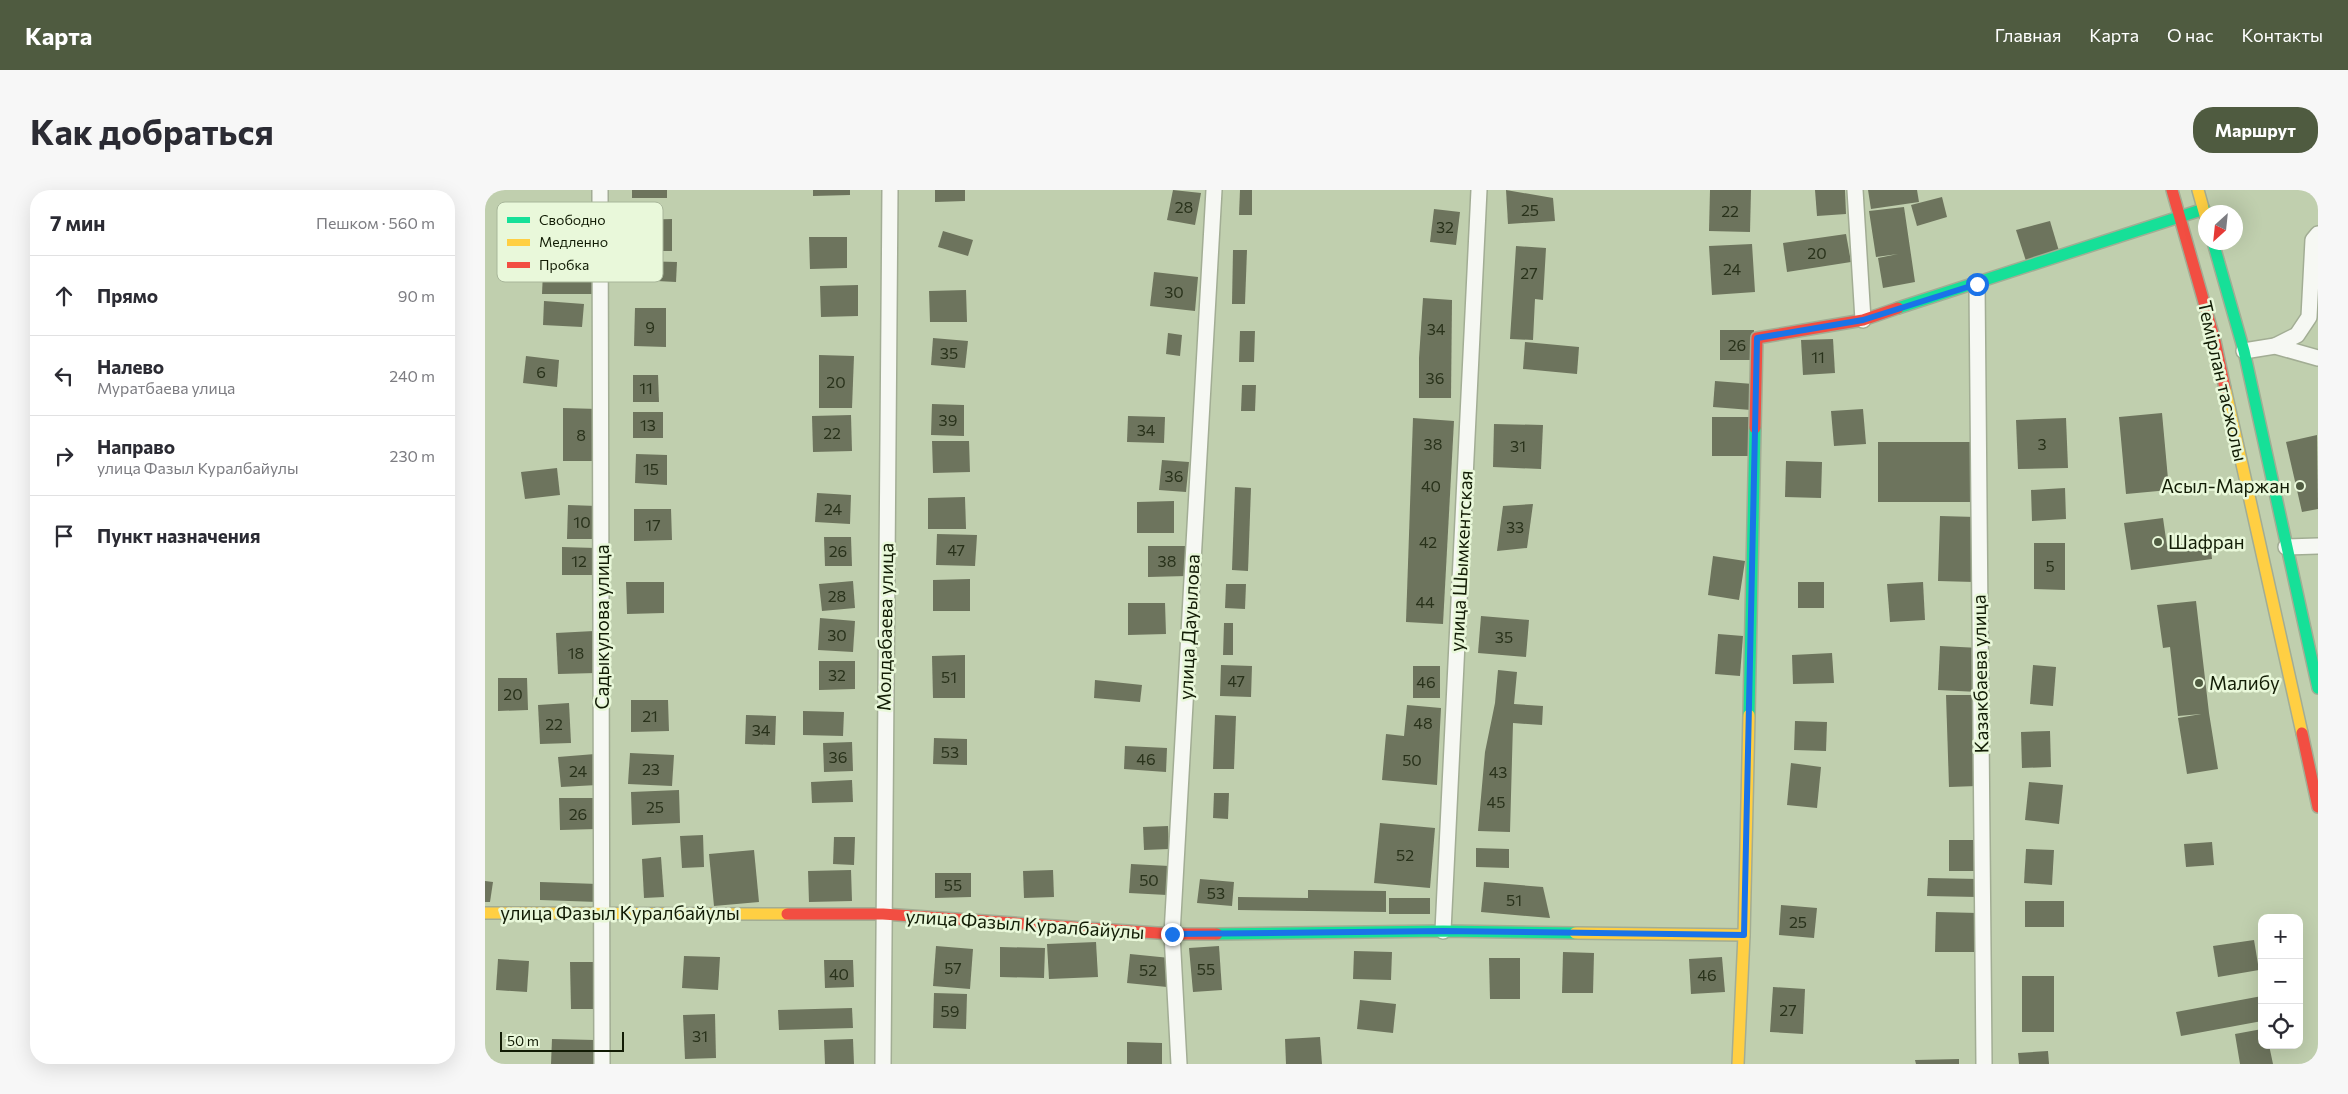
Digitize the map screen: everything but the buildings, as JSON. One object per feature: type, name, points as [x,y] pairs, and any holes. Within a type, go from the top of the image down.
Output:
[{"type":"street","name":"Молдабаева улица","points":[[883,1064],[890,190]]},
{"type":"street","name":"улица Дауылова","points":[[1179,1064],[1172,934],[1214,190]]},
{"type":"street","name":"улица Шымкентская","points":[[1443,931],[1479,190]]},
{"type":"street","points":[[1855,190],[1863,320]]},
{"type":"street","name":"Темірлан тасжолы","points":[[2172,190],[2215,341],[2318,807]]},
{"type":"street","points":[[2198,190],[2203,205]]},
{"type":"street","points":[[1738,1064],[1744,935],[1757,338],[1863,320],[2180,216],[2198,213]]},
{"type":"street","points":[[2244,351],[2275,346],[2297,335],[2309,317],[2313,240],[2318,234]]},
{"type":"street","name":"Темірлан тасжолы","points":[[2215,250],[2244,351],[2318,688]]},
{"type":"street","name":"Садыкулова улица","points":[[601,282],[602,1064]]},
{"type":"street","name":"Казакбаева улица","points":[[1977,284],[1984,1064]]},
{"type":"street","points":[[2275,346],[2318,358]]},
{"type":"street","points":[[2286,547],[2318,546]]},
{"type":"street","name":"улица Фазыл Куралбайулы","points":[[485,912],[883,914],[1172,934],[1443,931],[1744,935]]},
{"type":"traffic: fast","points":[[1898,308],[2198,211]]},
{"type":"traffic: fast","points":[[2215,250],[2244,351],[2318,688]]},
{"type":"traffic: fast","points":[[1749,715],[1755,428]]},
{"type":"traffic: fast","points":[[1217,934],[1443,931],[1575,933]]},
{"type":"traffic: slow","points":[[2198,190],[2202,205]]},
{"type":"traffic: slow","points":[[2225,388],[2302,733]]},
{"type":"traffic: slow","points":[[1738,1064],[1744,935],[1749,715]]},
{"type":"traffic: slow","points":[[485,913],[787,914]]},
{"type":"traffic: slow","points":[[1575,933],[1744,935]]},
{"type":"traffic: jam","points":[[2172,190],[2215,341],[2225,388]]},
{"type":"traffic: jam","points":[[1755,428],[1757,338],[1863,320],[1898,308]]},
{"type":"traffic: jam","points":[[2302,733],[2318,807]]},
{"type":"traffic: jam","points":[[787,914],[883,914],[1172,934],[1217,934]]},
{"type":"place","name":"Асыл-Маржан","points":[[2300,486]]},
{"type":"place","name":"Шафран","points":[[2158,542]]},
{"type":"place","name":"Малибу","points":[[2199,683]]},
{"type":"route","points":[[1172,934],[1443,931],[1744,935],[1757,338],[1863,320],[1977,284]]}]
